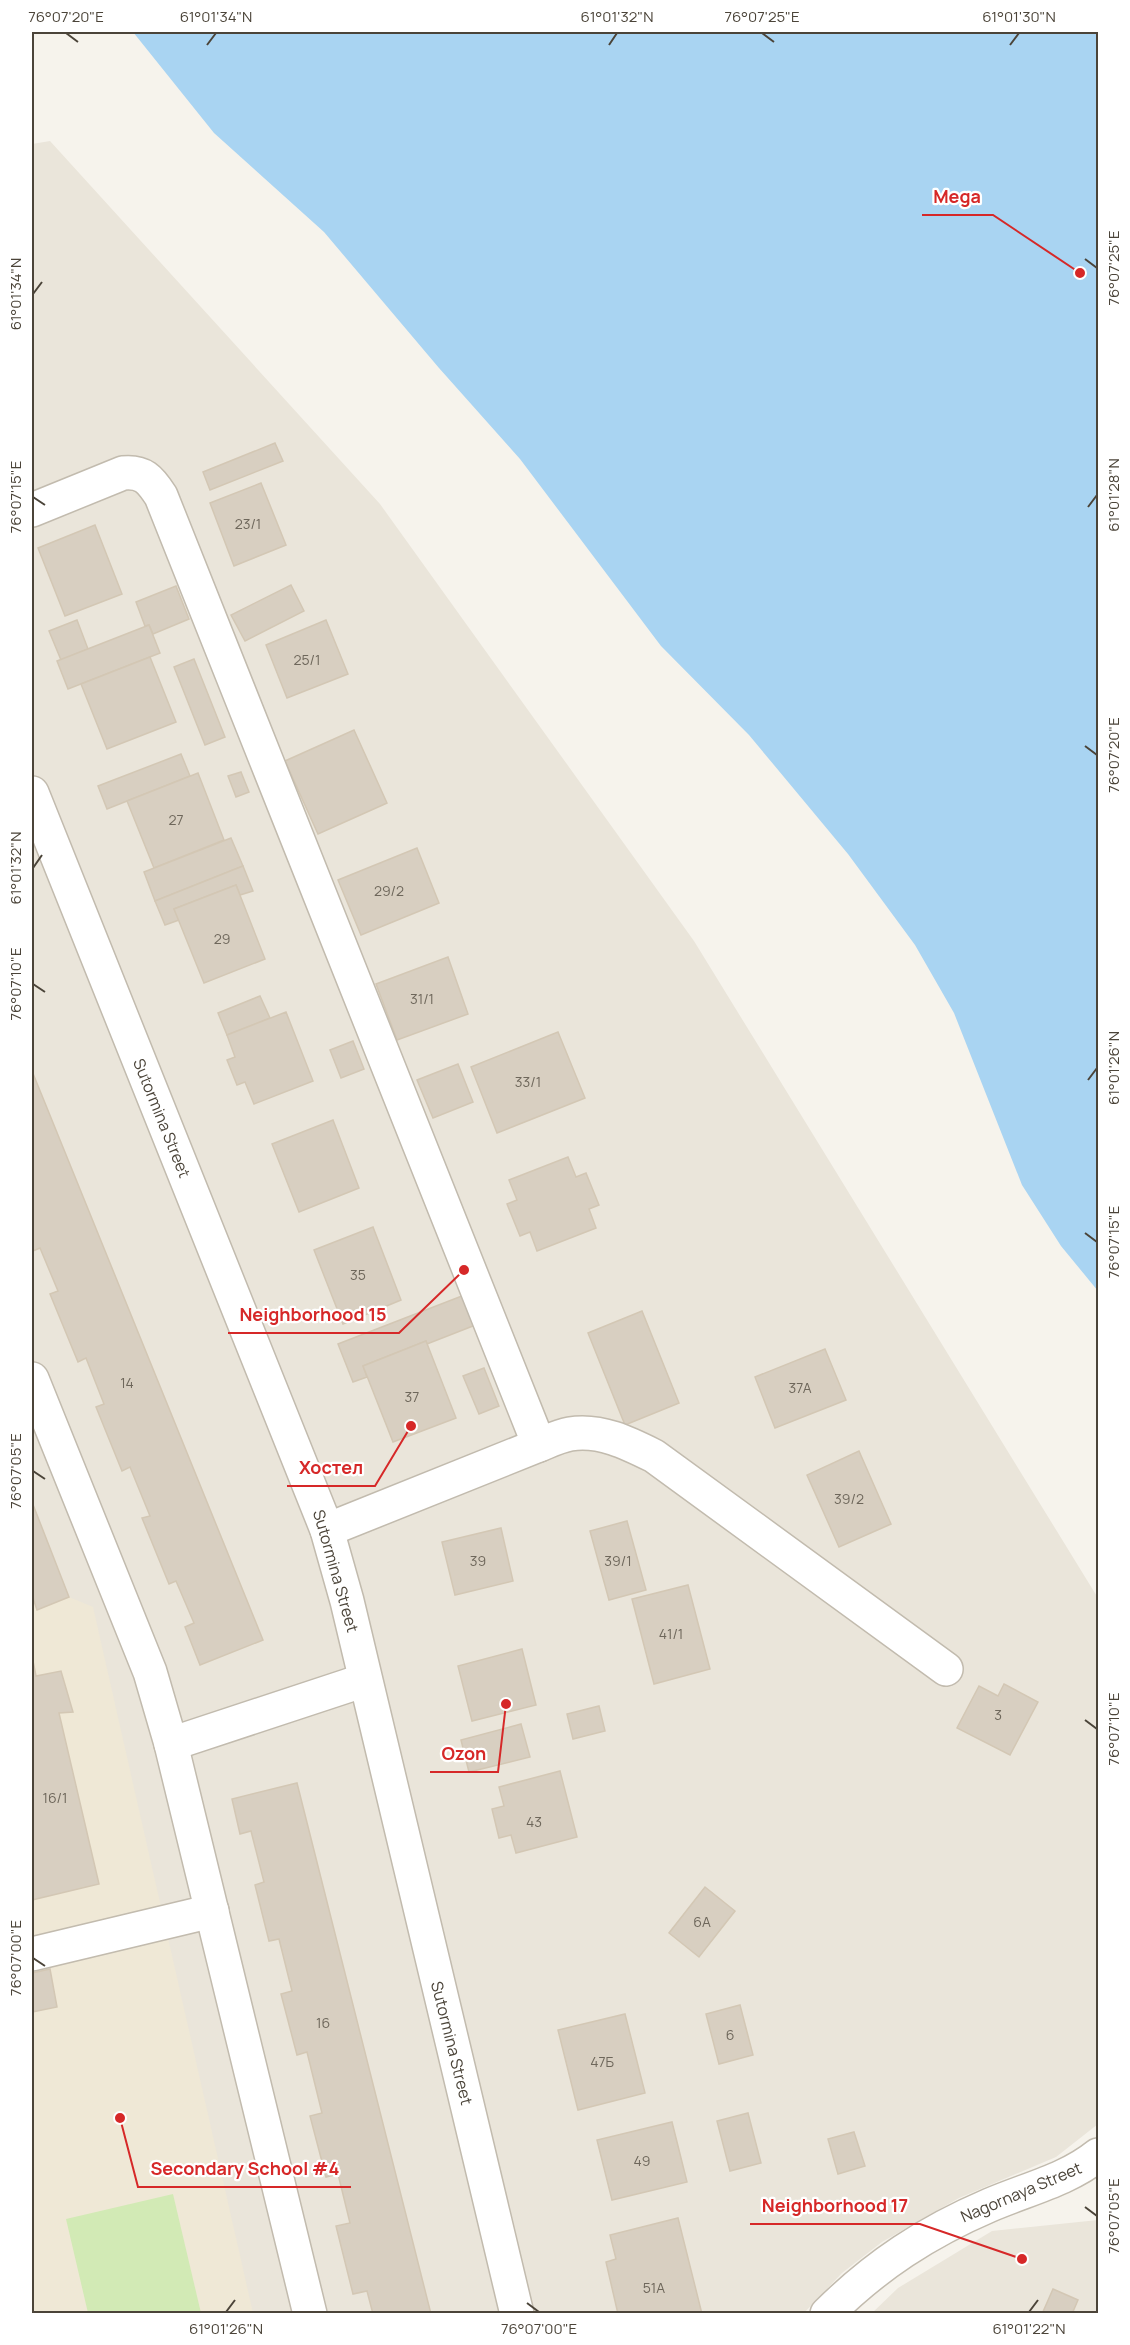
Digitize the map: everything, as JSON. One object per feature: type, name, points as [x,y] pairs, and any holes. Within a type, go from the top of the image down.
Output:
[{"type":"street","points":[[32,510],[123,473],[137,472],[152,482],[161,496],[538,1444]]},
{"type":"street","name":"Sutormina Street","points":[[32,793],[327,1530],[347,1601],[517,2313]]},
{"type":"street","points":[[32,1379],[150,1672],[171,1744],[310,2313]]},
{"type":"street","points":[[327,1530],[538,1444],[570,1434],[603,1434],[630,1443],[654,1456],[946,1668]]},
{"type":"street","points":[[171,1744],[365,1680]]},
{"type":"street","points":[[32,1954],[212,1911]]},
{"type":"street","name":"Nagornaya Street","points":[[826,2313],[879,2266],[907,2247],[961,2218],[1061,2178],[1098,2155]]},
{"type":"shaded area","points":[[50,141],[380,504],[694,941],[1098,1598],[1098,2124],[1056,2157],[959,2198],[882,2242],[842,2273],[804,2313],[32,2313],[32,144]]},
{"type":"shaded area","points":[[69,1597],[93,1607],[253,2313],[32,2314],[32,1605],[35,1604],[37,1609]]},
{"type":"shaded area","points":[[1098,2220],[1098,2313],[871,2314],[898,2288],[992,2231]]},
{"type":"green space","points":[[173,2194],[201,2313],[88,2313],[66,2219]]},
{"type":"water","points":[[133,32],[1098,32],[1098,1291],[1061,1246],[1022,1185],[954,1013],[915,945],[848,854],[749,735],[661,646],[520,459],[439,368],[324,232],[214,133]]},
{"type":"building","points":[[275,443],[283,461],[210,490],[203,472]]},
{"type":"building","points":[[261,483],[286,545],[234,566],[210,503]]},
{"type":"building","points":[[95,525],[122,594],[65,616],[38,548]]},
{"type":"building","points":[[291,585],[304,611],[245,641],[231,615]]},
{"type":"building","points":[[176,586],[189,619],[153,634],[149,625],[145,626],[136,602]]},
{"type":"building","points":[[77,620],[88,649],[61,660],[49,631]]},
{"type":"building","points":[[326,620],[348,674],[287,698],[266,645]]},
{"type":"building","points":[[149,625],[160,653],[68,689],[57,661]]},
{"type":"building","points":[[150,657],[176,722],[107,749],[81,684]]},
{"type":"building","points":[[194,659],[225,737],[205,745],[174,667]]},
{"type":"building","points":[[354,730],[387,803],[318,834],[285,761]]},
{"type":"building","points":[[181,754],[190,776],[107,809],[98,786]]},
{"type":"building","points":[[241,772],[249,792],[236,797],[228,776]]},
{"type":"building","points":[[198,773],[224,840],[154,868],[127,801]]},
{"type":"building","points":[[231,838],[243,866],[155,901],[144,872]]},
{"type":"building","points":[[417,848],[439,903],[361,935],[338,880]]},
{"type":"building","points":[[243,866],[253,891],[240,895],[236,885],[174,909],[179,920],[165,925],[155,901]]},
{"type":"building","points":[[236,885],[265,959],[204,983],[174,909]]},
{"type":"building","points":[[448,957],[468,1014],[397,1040],[376,984]]},
{"type":"building","points":[[260,996],[270,1018],[227,1035],[218,1013]]},
{"type":"building","points":[[286,1012],[313,1081],[254,1104],[245,1082],[237,1085],[227,1060],[235,1057],[227,1035]]},
{"type":"building","points":[[558,1032],[585,1098],[497,1133],[471,1067]]},
{"type":"building","points":[[353,1041],[364,1069],[341,1078],[330,1050]]},
{"type":"building","points":[[458,1064],[473,1102],[433,1118],[417,1080]]},
{"type":"building","points":[[32,1071],[263,1640],[200,1665],[185,1627],[194,1623],[176,1581],[169,1584],[142,1518],[150,1516],[130,1467],[122,1471],[96,1407],[104,1404],[86,1358],[78,1362],[50,1294],[58,1291],[40,1248],[33,1251],[32,1248]]},
{"type":"building","points":[[333,1120],[359,1188],[299,1212],[272,1144]]},
{"type":"building","points":[[568,1157],[576,1177],[586,1173],[599,1205],[589,1209],[596,1228],[537,1251],[530,1232],[520,1236],[507,1204],[517,1200],[509,1180]]},
{"type":"building","points":[[373,1227],[401,1300],[343,1324],[314,1250]]},
{"type":"building","points":[[467,1294],[478,1324],[427,1344],[426,1341],[363,1366],[367,1377],[353,1382],[338,1344]]},
{"type":"building","points":[[642,1311],[679,1403],[625,1425],[588,1333]]},
{"type":"building","points":[[426,1341],[456,1418],[393,1442],[363,1366]]},
{"type":"building","points":[[825,1349],[846,1400],[775,1428],[755,1377]]},
{"type":"building","points":[[484,1368],[499,1406],[479,1414],[463,1376]]},
{"type":"building","points":[[859,1451],[891,1524],[839,1547],[807,1475]]},
{"type":"building","points":[[32,1502],[69,1597],[37,1610],[32,1595]]},
{"type":"building","points":[[627,1521],[646,1590],[609,1600],[590,1531]]},
{"type":"building","points":[[501,1528],[513,1581],[455,1595],[442,1542]]},
{"type":"building","points":[[688,1585],[710,1669],[654,1684],[632,1599]]},
{"type":"building","points":[[522,1649],[536,1705],[472,1721],[458,1666]]},
{"type":"building","points":[[32,1656],[36,1676],[61,1671],[73,1712],[59,1713],[99,1884],[32,1900]]},
{"type":"building","points":[[1004,1684],[1038,1702],[1010,1755],[957,1728],[979,1686],[998,1696]]},
{"type":"building","points":[[599,1706],[605,1731],[573,1739],[567,1714]]},
{"type":"building","points":[[521,1724],[530,1757],[469,1772],[461,1740]]},
{"type":"building","points":[[560,1771],[577,1837],[516,1853],[511,1835],[499,1838],[492,1809],[504,1806],[499,1787]]},
{"type":"building","points":[[297,1783],[431,2314],[373,2314],[367,2291],[353,2294],[336,2226],[350,2223],[338,2174],[326,2177],[310,2116],[322,2113],[307,2052],[297,2055],[281,1994],[292,1991],[279,1939],[269,1941],[255,1885],[264,1882],[251,1831],[240,1834],[232,1799]]},
{"type":"building","points":[[705,1887],[735,1911],[699,1957],[669,1933]]},
{"type":"building","points":[[50,1969],[57,2007],[32,2012],[32,1973]]},
{"type":"building","points":[[740,2005],[753,2055],[719,2064],[706,2014]]},
{"type":"building","points":[[625,2014],[645,2093],[578,2110],[558,2030]]},
{"type":"building","points":[[748,2113],[761,2163],[730,2171],[717,2121]]},
{"type":"building","points":[[672,2122],[687,2182],[612,2200],[597,2140]]},
{"type":"building","points":[[854,2132],[865,2166],[838,2174],[828,2139]]},
{"type":"building","points":[[678,2218],[702,2314],[618,2314],[606,2262],[616,2259],[610,2235]]},
{"type":"building","points":[[1053,2289],[1078,2300],[1072,2314],[1042,2314]]},
{"type":"place","name":"Mega","points":[[1080,273]]},
{"type":"place","name":"Neighborhood 15","points":[[464,1270]]},
{"type":"place","name":"Хостел","points":[[411,1426]]},
{"type":"place","name":"Ozon","points":[[506,1704]]},
{"type":"place","name":"Secondary School #4","points":[[120,2118]]},
{"type":"place","name":"Neighborhood 17","points":[[1022,2259]]}]
